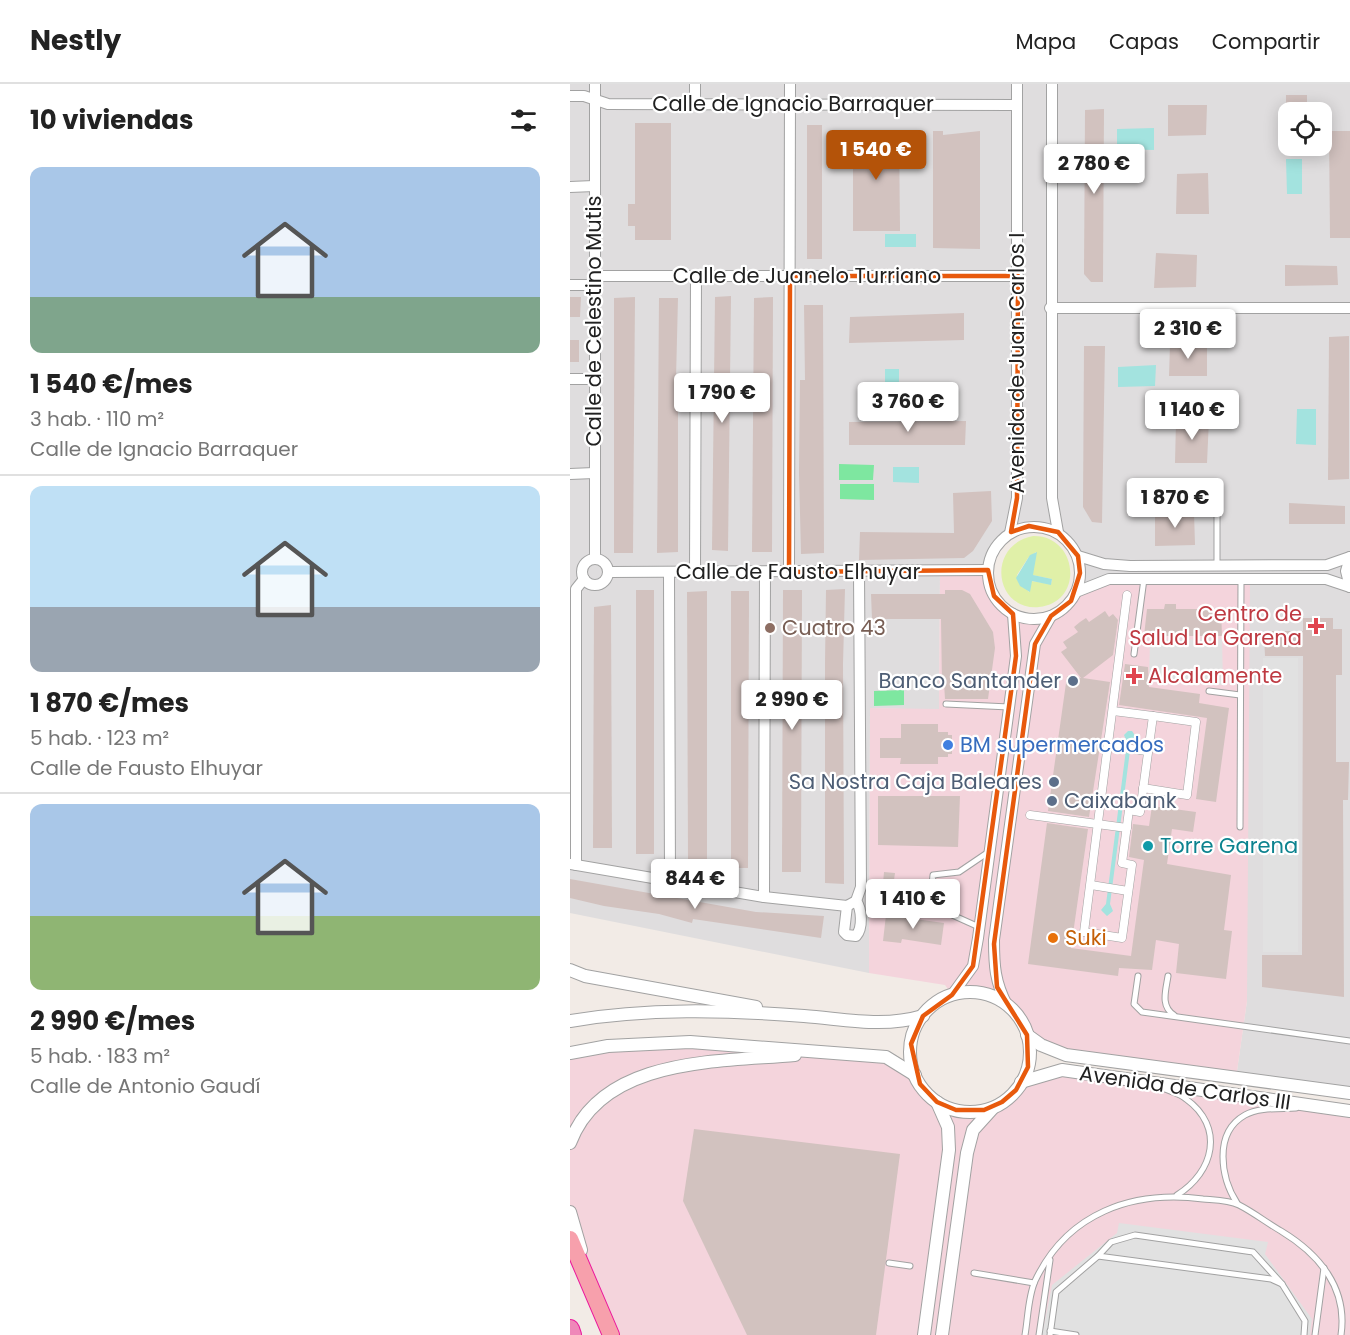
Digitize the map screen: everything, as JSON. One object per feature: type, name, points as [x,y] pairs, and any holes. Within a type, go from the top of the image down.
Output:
[{"type":"highway","points":[[570,1239],[611,1335]]},
{"type":"highway","points":[[570,1329],[572,1335]]},
{"type":"street","name":"Calle de Celestino Mutis","points":[[595,559],[596,84]]},
{"type":"street","points":[[694,84],[694,103]]},
{"type":"street","points":[[789,84],[789,572]]},
{"type":"street","name":"Avenida de Juan Carlos I","points":[[1010,533],[1017,498],[1017,84]]},
{"type":"street","name":"Avenida de Juan Carlos I","points":[[1052,84],[1050,308],[1052,498],[1058,532]]},
{"type":"street","name":"Calle de Ignacio Barraquer","points":[[570,96],[596,99],[608,104],[789,102],[1017,105]]},
{"type":"street","points":[[570,187],[594,186]]},
{"type":"street","points":[[695,573],[696,276]]},
{"type":"street","name":"Calle de Juanelo Turriano","points":[[570,285],[595,281],[696,276],[1018,276]]},
{"type":"street","points":[[1050,308],[1350,308]]},
{"type":"street","points":[[570,379],[597,379]]},
{"type":"street","points":[[570,474],[594,473]]},
{"type":"street","points":[[1029,526],[1044,527],[1058,532],[1070,542],[1078,556],[1080,573],[1076,592],[1064,609],[1051,616],[1032,619],[1013,614],[994,596],[988,570],[996,546],[1010,533],[1029,526]]},
{"type":"street","points":[[1078,556],[1111,566],[1327,565],[1350,557]]},
{"type":"street","points":[[1350,557],[1346,571],[1350,587]]},
{"type":"street","points":[[570,573],[583,576],[597,585],[603,583],[609,572],[603,561],[595,559],[584,566],[583,576],[576,589],[572,691],[573,865],[764,897],[851,903],[861,887],[859,571]]},
{"type":"street","name":"Calle de Fausto Elhuyar","points":[[609,572],[988,570]]},
{"type":"street","points":[[764,897],[765,572]]},
{"type":"street","points":[[669,573],[670,882]]},
{"type":"street","points":[[1076,592],[1109,579],[1326,579],[1350,587]]},
{"type":"street","points":[[1127,595],[1084,932],[1122,938],[1132,865],[1122,863],[1121,828],[1129,810],[1140,812],[1152,716]]},
{"type":"street","points":[[952,995],[973,966],[980,927],[1016,656],[1013,614]]},
{"type":"street","points":[[942,1335],[967,1153],[973,1130],[994,1107],[1010,1097],[1021,1082],[1029,1059],[1027,1035],[1020,1018],[1007,1005],[997,987],[993,969],[994,940],[1035,644],[1051,616]]},
{"type":"street","points":[[1113,711],[1196,722],[1187,795],[1143,788]]},
{"type":"street","points":[[1108,746],[1147,751]]},
{"type":"street","points":[[1030,815],[1121,828]]},
{"type":"street","points":[[1091,885],[1128,891]]},
{"type":"street","points":[[570,970],[638,986],[804,1016]]},
{"type":"street","points":[[994,1107],[965,1112],[937,1102],[923,1089],[915,1075],[911,1044],[923,1016],[936,1003],[952,995],[981,993],[1007,1005]]},
{"type":"street","points":[[570,1022],[622,1014],[691,1011],[804,1016],[888,1024],[923,1016]]},
{"type":"street","name":"Avenida de Carlos III","points":[[1027,1035],[1041,1045],[1066,1055],[1350,1093]]},
{"type":"street","points":[[570,1053],[608,1046],[690,1042],[834,1051],[886,1057],[915,1075]]},
{"type":"street","points":[[570,1143],[580,1120],[601,1098],[634,1079],[690,1065],[834,1051]]},
{"type":"street","name":"Avenida de Carlos III","points":[[1021,1082],[1062,1070],[1350,1111]]},
{"type":"street","points":[[924,1335],[949,1150],[948,1127],[937,1102]]},
{"type":"street","points":[[570,1212],[594,1294]]},
{"type":"lane","points":[[1217,511],[1217,566]]},
{"type":"lane","points":[[1134,654],[1144,579]]},
{"type":"lane","points":[[1240,827],[1241,579]]},
{"type":"lane","points":[[1127,645],[1135,646]]},
{"type":"lane","points":[[1209,691],[1240,695]]},
{"type":"lane","points":[[946,704],[1009,707]]},
{"type":"lane","points":[[980,927],[930,905],[930,892],[933,875],[959,872],[989,852]]},
{"type":"lane","points":[[1138,976],[1134,1004],[1142,1012],[1350,1041]]},
{"type":"lane","points":[[1168,976],[1164,1000],[1168,1011],[1175,1016]]},
{"type":"lane","points":[[1147,1081],[1186,1099],[1204,1117],[1208,1130],[1210,1151],[1204,1171],[1193,1185],[1176,1195]]},
{"type":"lane","points":[[1237,1203],[1226,1182],[1222,1153],[1236,1121],[1246,1113],[1270,1109],[1328,1108]]},
{"type":"lane","points":[[1025,1335],[1034,1283],[1050,1255],[1077,1227],[1106,1209],[1142,1199],[1176,1195],[1237,1203],[1301,1243],[1324,1268],[1339,1293],[1341,1335]]},
{"type":"lane","points":[[1076,1335],[1050,1333],[1056,1292],[1111,1242],[1135,1234],[1253,1252],[1282,1284],[1305,1321],[1304,1335]]},
{"type":"lane","points":[[1039,1335],[1050,1255]]},
{"type":"lane","points":[[1098,1256],[1271,1279],[1282,1284]]},
{"type":"lane","points":[[889,1263],[910,1266]]},
{"type":"lane","points":[[1316,1335],[1324,1268]]},
{"type":"lane","points":[[974,1273],[1034,1283]]},
{"type":"highlighted area","points":[[790,276],[1018,276],[1017,498],[1011,532],[1029,526],[1058,532],[1078,556],[1080,573],[1071,601],[1051,616],[1035,644],[994,944],[997,987],[1027,1035],[1028,1067],[1016,1090],[1002,1102],[984,1110],[956,1110],[937,1102],[920,1084],[911,1044],[923,1016],[952,995],[973,966],[1016,656],[1013,614],[994,596],[988,570],[789,572]]},
{"type":"shaded area","points":[[570,84],[1350,84],[1350,1093],[1236,1078],[1247,1001],[1076,592],[1080,573],[1078,556],[1070,542],[1058,532],[1044,527],[1029,526],[1002,539],[990,558],[988,570],[940,572],[939,710],[870,708],[869,973],[570,913]]},
{"type":"shaded area","points":[[988,570],[994,596],[1002,606],[1013,614],[1038,619],[1051,616],[1063,609],[1076,592],[1100,582],[1250,579],[1247,1001],[1236,1078],[1066,1055],[1027,1035],[1014,1011],[990,996],[971,992],[952,995],[945,985],[869,973],[870,708],[939,709],[940,572]]},
{"type":"shaded area","points":[[1222,639],[1223,685],[1149,678],[1150,640]]},
{"type":"shaded area","points":[[1263,658],[1298,658],[1298,952],[1263,952]]},
{"type":"shaded area","points":[[690,1042],[886,1057],[915,1075],[923,1089],[937,1102],[965,1111],[994,1107],[1010,1097],[1021,1082],[1062,1070],[1350,1111],[1350,1335],[611,1335],[570,1232],[570,1053]]},
{"type":"shaded area","points":[[1119,1223],[1268,1242],[1265,1254],[1312,1319],[1310,1335],[1042,1335],[1052,1285],[1117,1233]]},
{"type":"green space","points":[[839,464],[874,465],[873,480],[839,480]]},
{"type":"green space","points":[[840,484],[874,484],[874,500],[840,499]]},
{"type":"green space","points":[[1033,536],[1048,539],[1059,546],[1067,557],[1070,569],[1069,582],[1064,594],[1054,602],[1039,607],[1024,605],[1012,599],[1005,589],[1002,563],[1008,551],[1018,542]],"holes":[[[1036,552],[1032,575],[1052,579],[1051,584],[1031,581],[1029,592],[1017,575],[1028,558]]]},
{"type":"green space","points":[[904,690],[904,705],[874,706],[874,691]]},
{"type":"water","points":[[1154,128],[1154,150],[1117,149],[1117,129]]},
{"type":"water","points":[[1286,159],[1302,159],[1302,194],[1287,194]]},
{"type":"water","points":[[885,234],[916,234],[916,247],[885,247]]},
{"type":"water","points":[[1156,365],[1155,386],[1118,387],[1118,367]]},
{"type":"water","points":[[885,369],[899,369],[899,395],[885,395]]},
{"type":"water","points":[[1297,409],[1316,409],[1316,445],[1296,444]]},
{"type":"water","points":[[893,467],[919,467],[919,483],[893,482]]},
{"type":"water","points":[[1037,552],[1033,575],[1052,579],[1051,585],[1032,581],[1030,592],[1020,586],[1016,578],[1030,555]]},
{"type":"water","points":[[1132,731],[1136,737],[1131,743],[1110,904],[1113,911],[1107,916],[1101,910],[1106,904],[1127,742],[1124,735]]},
{"type":"building","points":[[1286,95],[1307,95],[1307,102],[1286,102]]},
{"type":"building","points":[[1168,105],[1207,105],[1206,135],[1168,136]]},
{"type":"building","points":[[1104,109],[1103,282],[1091,282],[1084,274],[1085,110]]},
{"type":"building","points":[[635,123],[671,123],[671,240],[635,240],[635,226],[628,226],[628,204],[635,204]]},
{"type":"building","points":[[807,125],[822,125],[822,259],[807,259]]},
{"type":"building","points":[[899,130],[900,231],[853,231],[853,132]]},
{"type":"building","points":[[933,131],[943,131],[943,135],[980,131],[980,249],[933,248]]},
{"type":"building","points":[[1332,131],[1350,131],[1350,238],[1330,238],[1329,156],[1332,156]]},
{"type":"building","points":[[1208,173],[1209,214],[1176,214],[1177,174]]},
{"type":"building","points":[[1156,253],[1197,255],[1196,287],[1154,288]]},
{"type":"building","points":[[1285,265],[1337,266],[1338,285],[1285,286]]},
{"type":"building","points":[[731,296],[728,551],[712,550],[715,297]]},
{"type":"building","points":[[570,297],[581,297],[580,317],[570,317]]},
{"type":"building","points":[[635,297],[633,553],[614,553],[614,298]]},
{"type":"building","points":[[773,297],[772,552],[752,552],[754,298]]},
{"type":"building","points":[[659,298],[678,298],[676,379],[678,379],[678,552],[657,553]]},
{"type":"building","points":[[804,305],[823,305],[824,553],[801,554],[800,380],[805,380]]},
{"type":"building","points":[[964,313],[964,340],[849,343],[850,317]]},
{"type":"building","points":[[1349,336],[1349,479],[1328,480],[1329,337]]},
{"type":"building","points":[[570,340],[579,340],[579,362],[570,362]]},
{"type":"building","points":[[1207,343],[1207,376],[1169,376],[1170,344]]},
{"type":"building","points":[[1084,346],[1105,346],[1102,523],[1092,522],[1083,507]]},
{"type":"building","points":[[1209,419],[1207,463],[1175,463],[1176,421]]},
{"type":"building","points":[[966,421],[965,445],[849,445],[849,422]]},
{"type":"building","points":[[991,491],[992,521],[973,551],[964,558],[859,560],[860,532],[954,533],[953,493]]},
{"type":"building","points":[[1289,503],[1345,506],[1345,524],[1289,524]]},
{"type":"building","points":[[1155,513],[1194,513],[1195,545],[1155,546]]},
{"type":"building","points":[[845,589],[844,884],[825,883],[825,663],[826,590]]},
{"type":"building","points":[[636,590],[654,590],[654,854],[636,854]]},
{"type":"building","points":[[783,590],[802,590],[801,872],[782,872]]},
{"type":"building","points":[[945,590],[962,590],[970,594],[993,632],[995,648],[988,699],[945,699],[944,683],[942,683],[941,619],[872,619],[871,594],[945,594]]},
{"type":"building","points":[[707,591],[707,864],[688,863],[687,592]]},
{"type":"building","points":[[731,591],[749,591],[748,868],[731,868]]},
{"type":"building","points":[[1165,604],[1176,604],[1176,609],[1221,609],[1222,636],[1144,636],[1147,609],[1164,609]]},
{"type":"building","points":[[611,605],[612,848],[593,848],[594,607]]},
{"type":"building","points":[[1105,611],[1109,617],[1113,614],[1118,620],[1113,655],[1083,678],[1110,682],[1089,817],[1048,811],[1067,676],[1081,678],[1061,652],[1067,648],[1063,642],[1078,632],[1074,627],[1080,622],[1086,618],[1089,622]]},
{"type":"building","points":[[1303,618],[1333,618],[1333,629],[1342,629],[1342,675],[1336,675],[1336,762],[1349,762],[1348,800],[1343,800],[1344,997],[1262,987],[1262,955],[1302,955],[1303,656],[1265,656],[1264,636],[1272,636],[1272,631],[1303,631]]},
{"type":"building","points":[[1125,664],[1148,667],[1149,687],[1200,694],[1199,703],[1229,708],[1216,802],[1196,799],[1207,718],[1119,705]]},
{"type":"building","points":[[901,724],[938,724],[938,732],[948,732],[948,735],[952,735],[952,754],[948,754],[948,757],[938,757],[938,764],[900,764],[901,758],[880,758],[880,738],[901,738]]},
{"type":"building","points":[[878,796],[960,796],[958,847],[878,845]]},
{"type":"building","points":[[1152,806],[1196,812],[1193,832],[1172,829],[1167,864],[1231,875],[1224,930],[1232,931],[1226,979],[1176,973],[1179,944],[1156,940],[1152,970],[1119,968],[1118,976],[1028,964],[1047,823],[1088,829],[1071,948],[1131,956],[1144,860],[1129,857],[1133,824],[1149,826]]},
{"type":"building","points":[[884,872],[895,873],[892,895],[882,894]]},
{"type":"building","points":[[570,879],[756,912],[824,916],[821,938],[693,919],[692,923],[659,914],[604,906],[570,898]]},
{"type":"building","points":[[937,885],[950,887],[948,902],[935,901]]},
{"type":"building","points":[[886,915],[944,923],[941,945],[902,939],[901,943],[883,941]]},
{"type":"building","points":[[694,1129],[900,1154],[876,1335],[747,1335],[683,1201]]},
{"type":"place","name":"Centro de Salud La Garena","points":[[1316,626]]},
{"type":"place","name":"Cuatro 43","points":[[770,628]]},
{"type":"place","name":"Alcalamente","points":[[1134,676]]},
{"type":"place","name":"Banco Santander","points":[[1073,681]]},
{"type":"place","name":"BM supermercados","points":[[948,745]]},
{"type":"place","name":"Sa Nostra Caja Baleares","points":[[1054,782]]},
{"type":"place","name":"Caixabank","points":[[1052,801]]},
{"type":"place","name":"Torre Garena","points":[[1148,846]]},
{"type":"place","name":"Suki","points":[[1053,938]]}]
